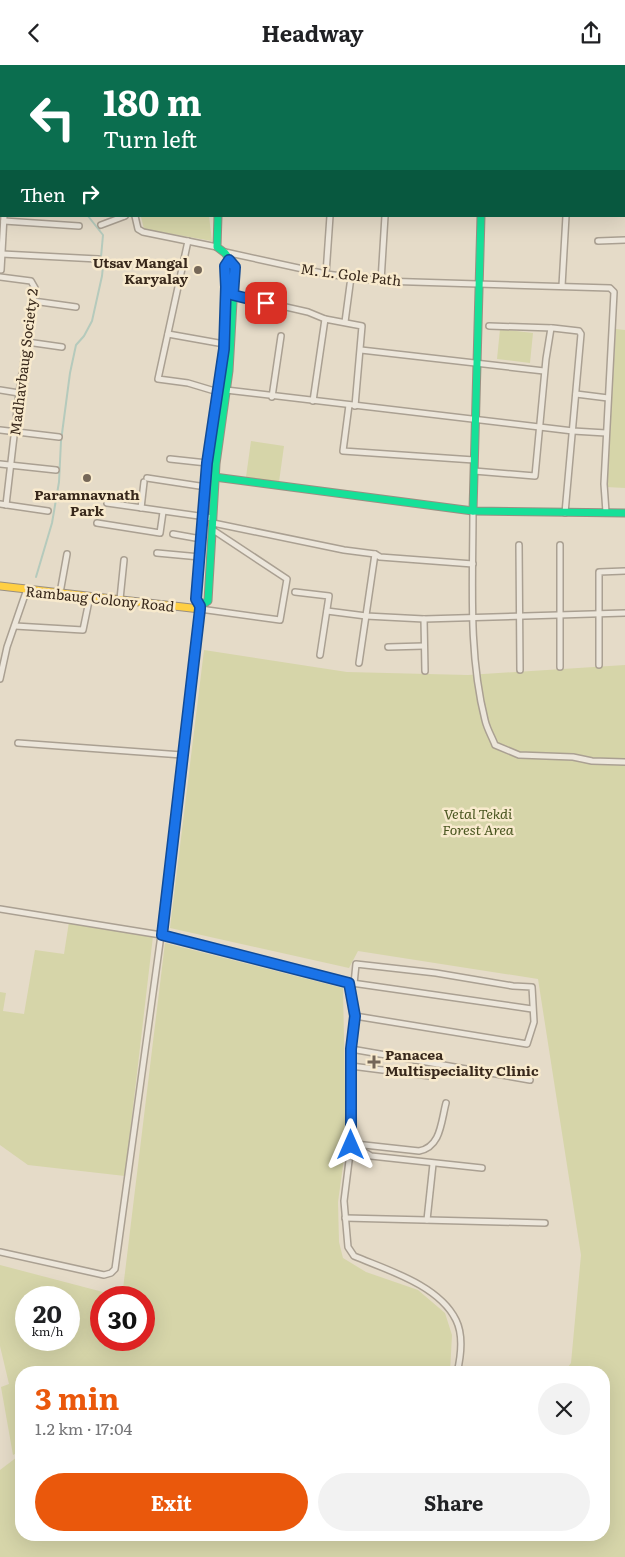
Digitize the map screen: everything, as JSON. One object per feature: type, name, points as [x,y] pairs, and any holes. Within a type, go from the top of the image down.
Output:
[{"type":"street","points":[[101,225],[122,217]]},
{"type":"street","points":[[0,1252],[104,1275],[111,1273],[114,1269],[162,935],[200,607],[196,599],[207,463],[231,349],[235,267],[225,252],[217,247],[138,229],[135,217]]},
{"type":"street","points":[[217,247],[218,217]]},
{"type":"street","points":[[326,274],[330,217]]},
{"type":"street","points":[[381,281],[385,217]]},
{"type":"street","points":[[481,217],[474,460],[473,618],[477,672],[485,722],[495,745],[519,755],[573,757],[592,761],[625,762]]},
{"type":"street","points":[[562,287],[566,217]]},
{"type":"street","points":[[1,270],[4,219],[79,226]]},
{"type":"street","points":[[598,241],[625,240]]},
{"type":"street","points":[[188,241],[158,379],[188,383],[222,391],[572,431],[606,433]]},
{"type":"street","name":"M. L. Gole Path","points":[[225,252],[326,274],[381,281],[608,288],[614,292],[608,397]]},
{"type":"street","points":[[2,254],[98,259]]},
{"type":"street","points":[[200,607],[208,601],[222,391],[226,287],[225,266],[229,260]]},
{"type":"street","name":"Madhavbaug Society 2","points":[[0,277],[31,281],[35,286],[3,504]]},
{"type":"street","points":[[345,322],[351,277]]},
{"type":"street","points":[[233,295],[308,312],[326,319],[362,326],[356,406]]},
{"type":"street","points":[[33,301],[76,307]]},
{"type":"street","points":[[314,401],[326,319]]},
{"type":"street","points":[[489,326],[551,328],[579,331],[582,334],[565,513]]},
{"type":"street","points":[[474,471],[535,476],[544,371],[551,328]]},
{"type":"street","points":[[168,334],[224,344]]},
{"type":"street","points":[[272,397],[281,337]]},
{"type":"street","points":[[27,342],[62,347]]},
{"type":"street","points":[[360,350],[544,371]]},
{"type":"street","points":[[0,390],[19,393]]},
{"type":"street","points":[[576,394],[608,397],[604,484],[606,512]]},
{"type":"street","points":[[349,405],[343,451],[474,460]]},
{"type":"street","points":[[0,430],[59,437]]},
{"type":"street","points":[[170,459],[207,463]]},
{"type":"street","points":[[0,464],[56,470]]},
{"type":"street","points":[[207,476],[473,511],[625,513]]},
{"type":"street","points":[[141,508],[146,480],[206,487]]},
{"type":"street","points":[[107,503],[203,517],[287,579],[280,621],[200,607]]},
{"type":"street","points":[[3,504],[48,511]]},
{"type":"street","points":[[98,523],[160,533],[163,512]]},
{"type":"street","points":[[213,524],[344,550],[375,554],[380,557],[473,564]]},
{"type":"street","points":[[173,534],[202,539]]},
{"type":"street","points":[[519,545],[520,670]]},
{"type":"street","points":[[560,545],[560,667]]},
{"type":"street","points":[[157,553],[200,557]]},
{"type":"street","points":[[60,593],[67,554]]},
{"type":"street","points":[[359,663],[375,554]]},
{"type":"street","points":[[120,599],[124,560]]},
{"type":"street","points":[[599,665],[599,573],[625,571]]},
{"type":"street","name":"Rambaug Colony Road","points":[[0,586],[200,607]]},
{"type":"street","points":[[0,679],[8,645],[28,589]]},
{"type":"street","points":[[295,592],[329,596],[320,655]]},
{"type":"street","points":[[15,626],[83,630],[90,596]]},
{"type":"street","points":[[327,611],[366,616],[424,619],[625,613]]},
{"type":"street","points":[[424,619],[425,671]]},
{"type":"street","points":[[0,644],[8,645]]},
{"type":"street","points":[[388,647],[424,646]]},
{"type":"street","points":[[18,743],[182,755]]},
{"type":"street","points":[[0,909],[162,935],[352,983],[532,1009]]},
{"type":"street","points":[[355,1016],[527,1044],[534,1021],[532,987],[356,964],[352,983],[355,1016],[351,1049],[351,1144],[344,1201],[348,1247],[351,1253],[424,1287],[451,1312],[459,1329],[461,1355],[459,1366]]},
{"type":"street","points":[[351,1049],[530,1080]]},
{"type":"street","points":[[351,1066],[430,1076]]},
{"type":"street","points":[[351,1144],[419,1151],[427,1149],[436,1141],[446,1103]]},
{"type":"street","points":[[351,1144],[371,1156],[482,1168]]},
{"type":"street","points":[[427,1220],[434,1164]]},
{"type":"street","points":[[346,1218],[545,1223]]},
{"type":"green space","points":[[141,217],[209,217],[212,241],[144,229]]},
{"type":"green space","points":[[500,329],[533,333],[530,363],[497,359]]},
{"type":"green space","points":[[616,329],[625,330],[625,488],[606,487]]},
{"type":"green space","points":[[251,441],[284,446],[279,482],[246,477]]},
{"type":"green space","name":"Vetal Tekdi Forest Area","points":[[204,650],[347,672],[468,675],[625,665],[625,1557],[0,1557],[0,1470],[15,1459],[15,1541],[610,1541],[610,1366],[569,1366],[571,1363],[581,1255],[538,979],[358,951],[349,968],[170,928]]},
{"type":"green space","points":[[69,922],[153,936],[125,1176],[28,1165],[0,1145],[0,992],[6,993],[3,1011],[24,1014],[35,950],[64,954]]},
{"type":"green space","points":[[165,943],[343,988],[346,1144],[338,1202],[339,1242],[343,1258],[366,1272],[418,1290],[445,1313],[452,1335],[450,1366],[15,1366],[15,1454],[13,1455],[1,1387],[9,1384],[0,1346],[0,1265],[90,1289],[90,1351],[155,1351],[155,1286],[123,1286]]},
{"type":"waterway","points":[[36,577],[52,523],[59,482],[61,441],[70,373],[76,345],[84,336],[92,321],[102,276],[103,235],[89,217]]},
{"type":"traffic: fast","points":[[200,606],[208,601],[216,464],[229,371],[235,267],[225,253],[217,247],[218,217]]},
{"type":"traffic: fast","points":[[473,511],[481,217]]},
{"type":"traffic: fast","points":[[200,612],[200,606],[196,599],[207,463],[223,349],[226,287],[225,266],[229,260]]},
{"type":"traffic: fast","points":[[207,476],[473,511],[625,513]]},
{"type":"traffic: slow","points":[[0,586],[200,609]]},
{"type":"traffic: slow","points":[[161,935],[200,612]]},
{"type":"place","name":"Utsav Mangal Karyalay","points":[[198,270]]},
{"type":"place","name":"Paramnavnath Park","points":[[87,478]]},
{"type":"place","name":"Panacea Multispeciality Clinic","points":[[374,1062]]},
{"type":"route","points":[[266,303],[233,295],[235,267],[229,260],[225,266],[224,349],[207,463],[196,599],[200,609],[162,935],[349,983],[355,1016],[351,1049],[351,1145]]}]
